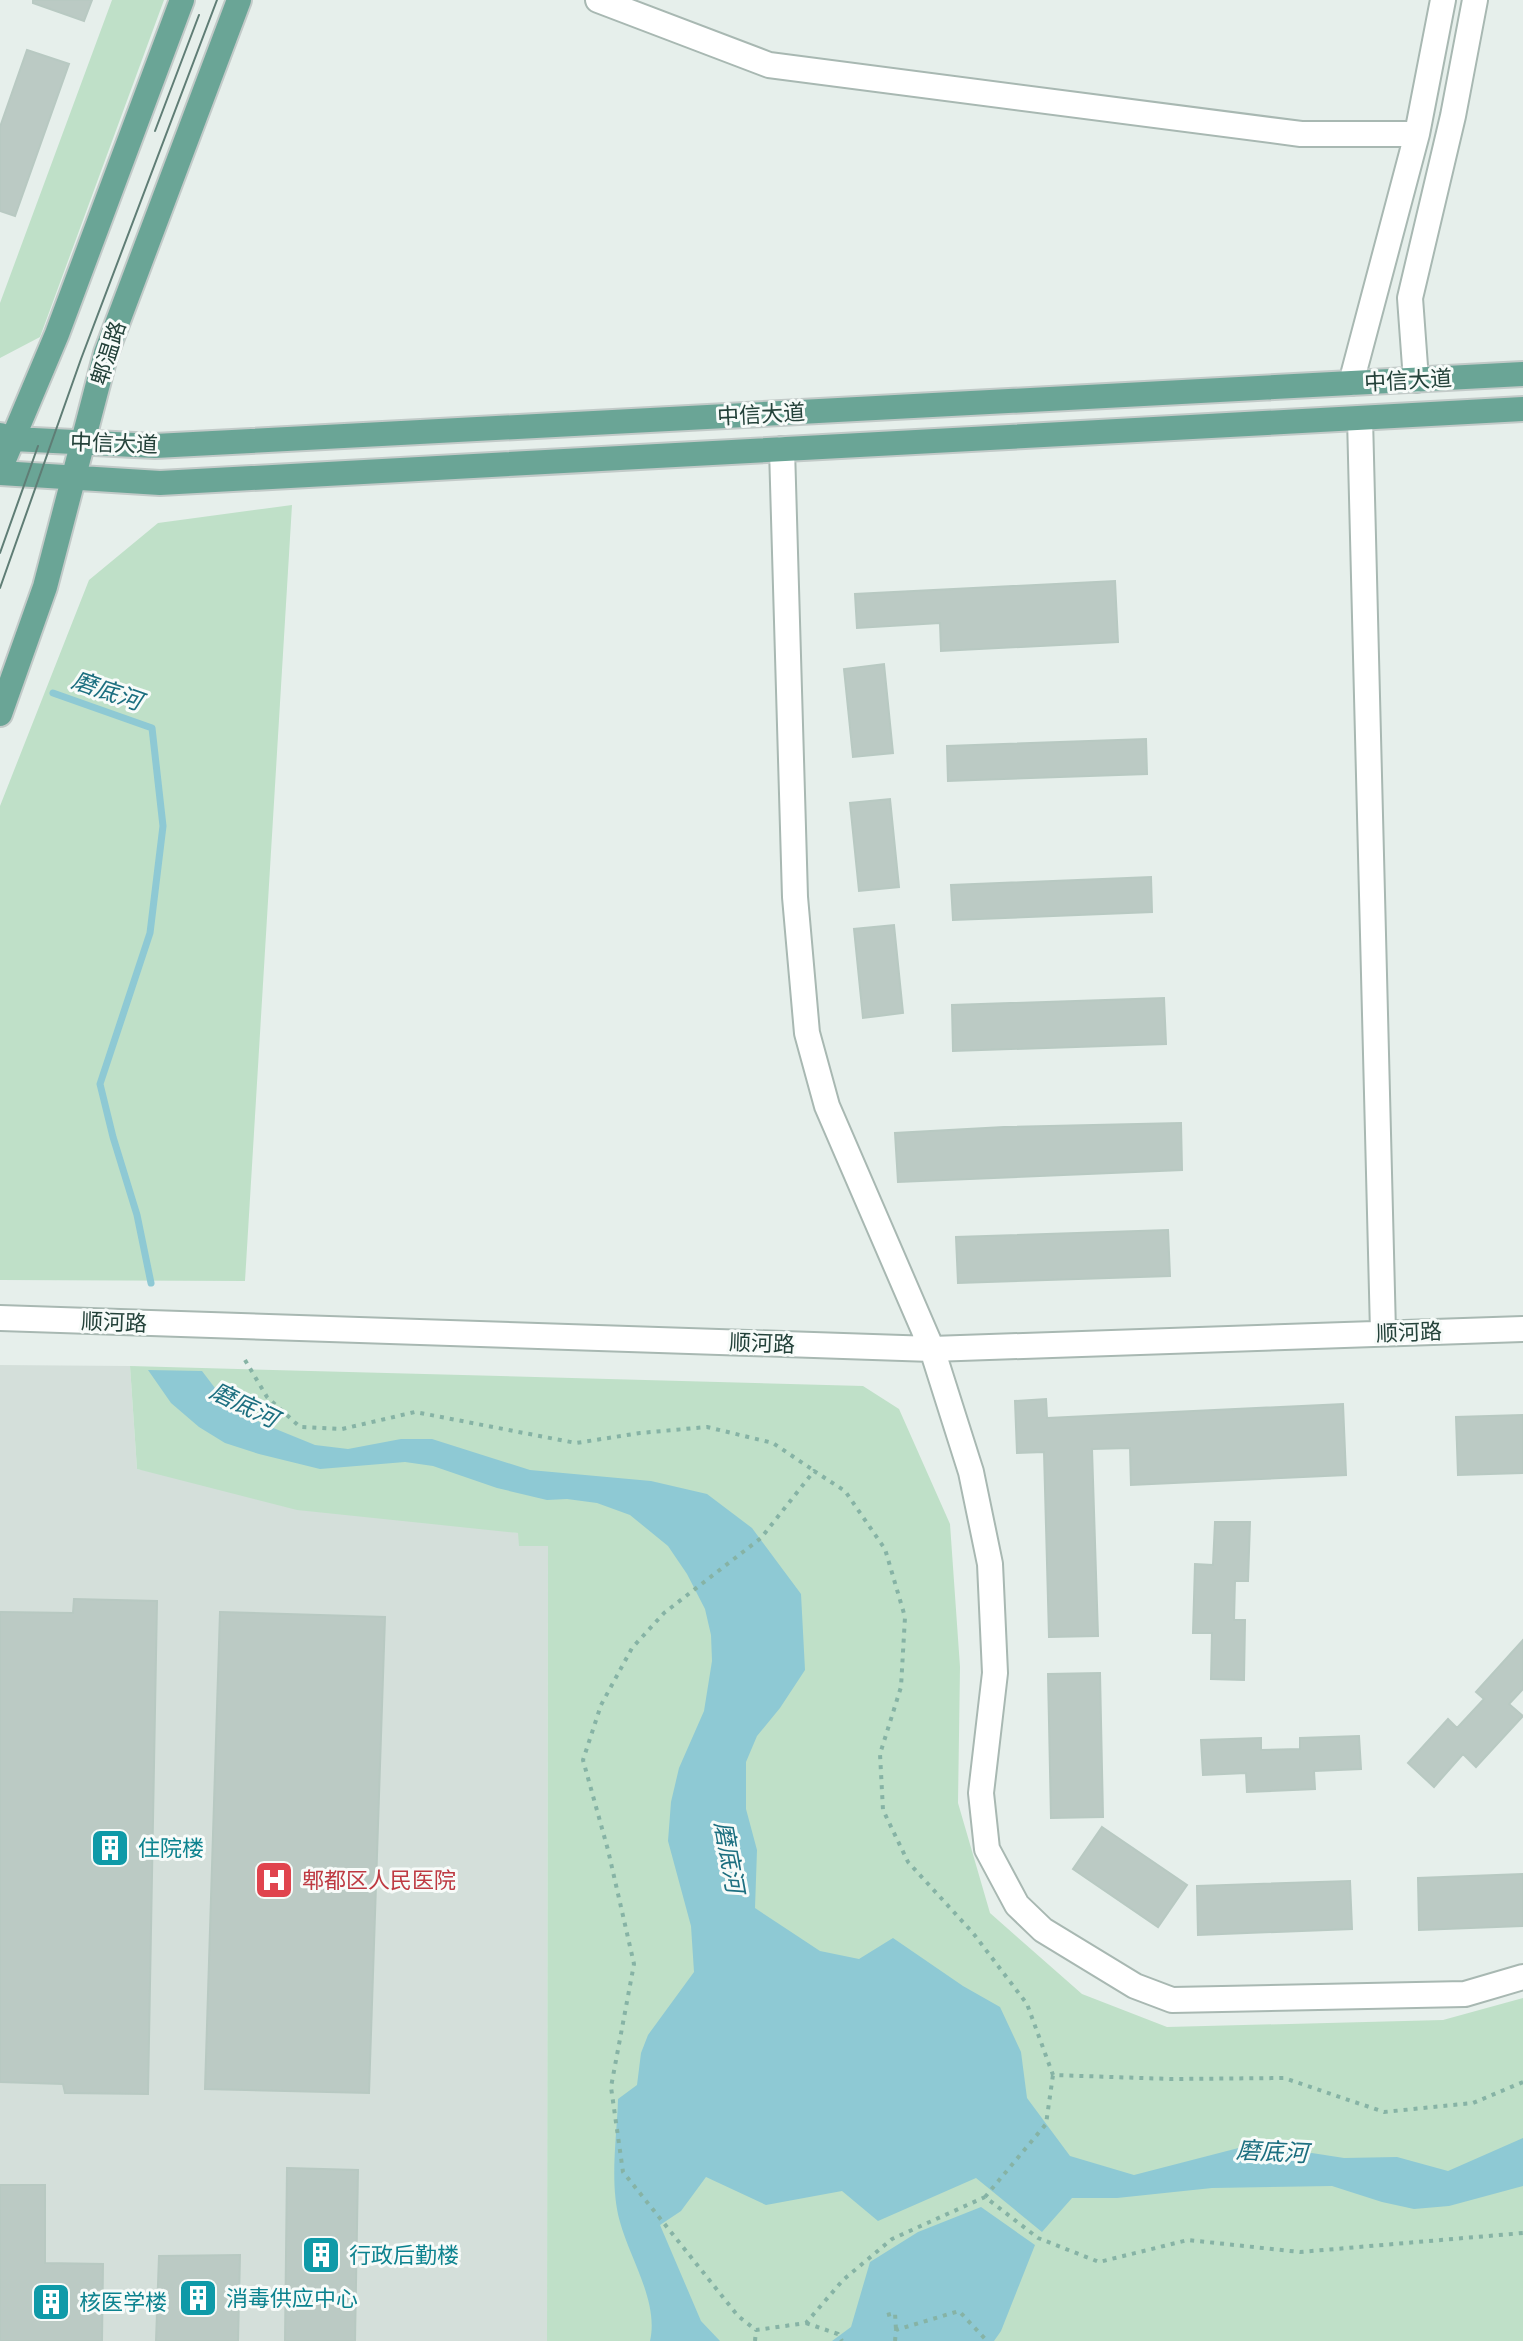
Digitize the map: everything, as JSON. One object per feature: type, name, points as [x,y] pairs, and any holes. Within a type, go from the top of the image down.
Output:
[{"type":"main road","points":[[0,471],[6,437],[57,334],[182,0]]},
{"type":"main road","name":"郫温路","points":[[0,714],[45,587],[106,353],[239,0]]},
{"type":"main road","name":"中信大道","points":[[6,437],[155,446],[1523,374]]},
{"type":"main road","name":"中信大道","points":[[0,471],[160,483],[1523,409]]},
{"type":"street","points":[[598,0],[769,65],[1301,134],[1417,134]]},
{"type":"street","points":[[1351,383],[1417,134],[1443,0]]},
{"type":"street","points":[[1416,380],[1410,298],[1453,116],[1475,0]]},
{"type":"street","points":[[1360,418],[1383,1332]]},
{"type":"street","points":[[782,449],[795,897],[807,1033],[827,1106],[932,1349],[971,1472],[990,1564],[995,1673],[981,1793],[987,1849],[1017,1905],[1043,1930],[1135,1986],[1172,2000],[1465,1994],[1523,1977]]},
{"type":"street","name":"顺河路","points":[[0,1318],[932,1349],[1523,1329]]},
{"type":"path","points":[[245,1360],[267,1397],[300,1427],[342,1429],[415,1412],[576,1443],[707,1427],[773,1443],[845,1491],[885,1549],[905,1617],[901,1687],[880,1754],[883,1810],[908,1862],[973,1933],[1027,2004],[1053,2075],[1046,2124],[985,2197],[892,2239],[843,2280],[806,2323]]},
{"type":"path","points":[[814,1471],[761,1538],[664,1613],[632,1648],[601,1705],[583,1760],[608,1850],[634,1964],[611,2087],[623,2172],[738,2316],[756,2330],[806,2323],[838,2334],[842,2341]]},
{"type":"path","points":[[1053,2075],[1171,2079],[1284,2078],[1384,2112],[1473,2103],[1523,2082]]},
{"type":"path","points":[[985,2197],[1038,2238],[1099,2262],[1188,2240],[1300,2252],[1523,2233]]},
{"type":"path","points":[[896,2330],[959,2311],[987,2341]]},
{"type":"path","points":[[887,2315],[895,2313],[895,2341]]},
{"type":"path","points":[[755,2341],[756,2330]]},
{"type":"shaded area","name":"郫都区人民医院","points":[[0,1365],[130,1366],[137,1469],[518,1533],[548,1546],[547,2341],[0,2341]]},
{"type":"green space","points":[[112,0],[164,0],[40,337],[0,358],[0,303]]},
{"type":"green space","points":[[292,505],[245,1281],[0,1280],[0,806],[89,580],[158,523]]},
{"type":"green space","points":[[130,1366],[863,1386],[899,1409],[950,1524],[960,1667],[958,1803],[990,1913],[1082,1994],[1167,2027],[1443,2020],[1523,1998],[1523,2341],[547,2341],[548,1546],[519,1546],[518,1533],[297,1510],[137,1469]]},
{"type":"water","points":[[148,1370],[202,1371],[221,1396],[261,1423],[315,1445],[348,1449],[401,1439],[432,1439],[530,1470],[651,1481],[707,1494],[752,1528],[801,1594],[805,1670],[757,1736],[746,1762],[746,1809],[757,1850],[755,1908],[820,1951],[859,1959],[893,1938],[963,1986],[1000,2007],[1021,2052],[1027,2098],[1070,2156],[1134,2175],[1254,2144],[1344,2158],[1397,2157],[1448,2171],[1523,2138],[1523,2186],[1449,2206],[1414,2209],[1332,2186],[1212,2188],[1117,2198],[1072,2198],[1042,2232],[976,2178],[878,2221],[842,2191],[766,2205],[706,2177],[681,2211],[660,2225],[701,2321],[720,2341],[650,2341],[651,2311],[620,2222],[614,2160],[618,2099],[637,2085],[641,2053],[648,2035],[694,1972],[691,1926],[668,1841],[671,1802],[679,1768],[704,1711],[712,1661],[711,1635],[705,1609],[687,1574],[668,1546],[630,1515],[597,1503],[547,1500],[497,1488],[433,1466],[405,1462],[320,1469],[225,1443],[199,1427],[171,1403]]},
{"type":"water","points":[[981,2207],[1035,2245],[1001,2331],[994,2341],[832,2341],[851,2327],[870,2262],[918,2232]]},
{"type":"building","points":[[33,0],[92,0],[84,21],[33,3]]},
{"type":"building","points":[[27,50],[69,64],[15,216],[0,211],[0,127]]},
{"type":"building","points":[[1115,581],[1118,642],[941,651],[940,623],[857,628],[855,594]]},
{"type":"building","points":[[884,664],[893,753],[853,757],[844,669]]},
{"type":"building","points":[[1146,739],[1147,774],[948,781],[947,746]]},
{"type":"building","points":[[890,799],[899,887],[859,891],[850,803]]},
{"type":"building","points":[[1151,877],[1152,912],[953,920],[951,885]]},
{"type":"building","points":[[894,925],[903,1013],[863,1018],[854,929]]},
{"type":"building","points":[[1164,998],[1166,1044],[953,1051],[952,1005]]},
{"type":"building","points":[[1181,1123],[1182,1170],[898,1182],[895,1133]]},
{"type":"building","points":[[1168,1230],[1170,1276],[958,1283],[956,1237]]},
{"type":"building","points":[[1046,1399],[1047,1418],[1343,1404],[1346,1475],[1131,1485],[1130,1448],[1092,1449],[1098,1636],[1049,1637],[1044,1452],[1017,1453],[1015,1401]]},
{"type":"building","points":[[1523,1415],[1523,1473],[1458,1475],[1456,1417]]},
{"type":"building","points":[[1215,1522],[1250,1522],[1248,1581],[1235,1581],[1234,1620],[1245,1620],[1244,1680],[1211,1679],[1212,1633],[1193,1633],[1195,1564],[1213,1565]]},
{"type":"building","points":[[74,1599],[157,1601],[148,2094],[65,2093],[63,2084],[0,2082],[0,1612],[73,1613]]},
{"type":"building","points":[[220,1612],[385,1617],[369,2093],[205,2089]]},
{"type":"building","points":[[1523,1640],[1523,1689],[1509,1704],[1523,1716],[1476,1767],[1463,1754],[1434,1787],[1408,1763],[1448,1719],[1457,1728],[1484,1699],[1476,1692]]},
{"type":"building","points":[[1100,1673],[1103,1817],[1051,1818],[1048,1674]]},
{"type":"building","points":[[1359,1736],[1361,1769],[1314,1771],[1315,1789],[1247,1792],[1246,1773],[1203,1775],[1201,1740],[1261,1738],[1261,1750],[1300,1749],[1300,1738]]},
{"type":"building","points":[[1102,1827],[1187,1885],[1158,1927],[1073,1869]]},
{"type":"building","points":[[1523,1874],[1523,1926],[1419,1930],[1418,1878]]},
{"type":"building","points":[[1350,1881],[1352,1929],[1198,1935],[1197,1886]]},
{"type":"building","name":"行政后勤楼","points":[[287,2168],[358,2170],[355,2341],[285,2341]]},
{"type":"building","name":"核医学楼","points":[[0,2185],[45,2185],[45,2263],[103,2264],[102,2341],[0,2341]]},
{"type":"building","name":"消毒供应中心","points":[[240,2255],[238,2341],[156,2341],[159,2256]]},
{"type":"waterway","name":"磨底河","points":[[53,693],[152,728],[163,826],[150,933],[100,1084],[137,1215],[151,1283]]},
{"type":"tram line","points":[[0,588],[81,359],[217,0]]},
{"type":"tram line","points":[[155,131],[199,15]]},
{"type":"tram line","points":[[0,553],[38,446]]},
{"type":"place","name":"住院楼","points":[[110,1848]]},
{"type":"place","name":"郫都区人民医院","points":[[274,1880]]},
{"type":"place","name":"行政后勤楼","points":[[321,2255]]},
{"type":"place","name":"消毒供应中心","points":[[198,2298]]},
{"type":"place","name":"核医学楼","points":[[51,2302]]}]
